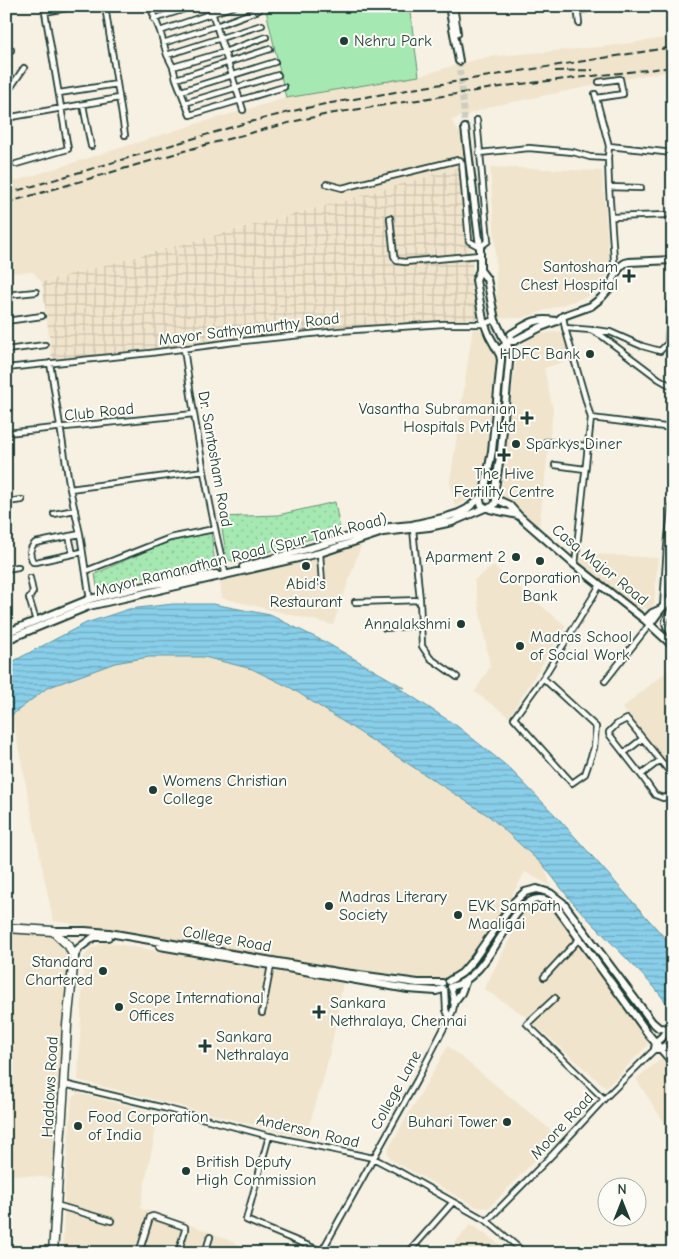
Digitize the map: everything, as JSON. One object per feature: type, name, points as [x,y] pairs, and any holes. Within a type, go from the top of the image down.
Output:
[{"type":"main road","points":[[449,6],[459,61]]},
{"type":"main road","points":[[465,128],[480,246],[480,270],[476,280],[484,324],[501,360],[492,451],[480,504],[487,508],[519,516]]},
{"type":"main road","points":[[498,352],[508,342],[511,334],[533,321],[548,319],[557,321],[564,316],[590,306],[609,289],[615,275],[625,263],[673,260]]},
{"type":"main road","points":[[480,270],[487,279],[495,320],[508,342],[510,351],[497,475],[496,504],[487,508]]},
{"type":"main road","points":[[482,496],[489,492],[495,497]]},
{"type":"main road","name":"Mayor Ramanathan Road (Spur Tank Road)","points":[[7,635],[36,621],[149,585],[225,572],[380,528],[443,518],[459,513],[482,496]]},
{"type":"main road","name":"Casa Major Road","points":[[495,497],[509,506],[575,565],[648,622],[673,646]]},
{"type":"main road","name":"Mayor Ramanathan Road (Spur Tank Road)","points":[[7,635],[89,603],[320,553],[383,532],[452,522],[487,508]]},
{"type":"main road","points":[[648,622],[662,608],[672,602]]},
{"type":"main road","points":[[659,633],[658,617],[662,608]]},
{"type":"main road","points":[[447,986],[474,959],[514,902],[525,892],[537,889],[550,893],[563,903],[652,1022],[659,1028],[672,1029]]},
{"type":"main road","name":"College Road","points":[[6,928],[109,933],[337,972],[457,986],[483,964],[520,908],[529,901],[547,900],[558,909],[658,1047],[673,1064]]},
{"type":"main road","points":[[53,931],[69,946],[74,957]]},
{"type":"main road","name":"College Road","points":[[74,957],[79,948],[94,936],[108,937],[408,989],[436,990],[447,986]]},
{"type":"main road","name":"Haddows Road","points":[[53,1253],[67,1025],[74,957]]},
{"type":"main road","points":[[454,1002],[462,993],[466,980]]},
{"type":"main road","points":[[658,1047],[672,1029]]},
{"type":"main road","points":[[658,1047],[673,1039]]},
{"type":"street","points":[[16,164],[68,150],[43,6]]},
{"type":"street","points":[[45,12],[78,6]]},
{"type":"street","points":[[105,6],[125,135]]},
{"type":"street","points":[[154,18],[194,6]]},
{"type":"street","points":[[210,6],[243,110]]},
{"type":"street","points":[[160,31],[234,6]]},
{"type":"street","points":[[454,6],[458,32]]},
{"type":"street","points":[[580,23],[578,8],[620,6]]},
{"type":"street","points":[[151,7],[190,115],[284,86]]},
{"type":"street","points":[[163,43],[259,10]]},
{"type":"street","points":[[167,55],[262,25]]},
{"type":"street","points":[[173,67],[266,37]]},
{"type":"street","points":[[176,79],[270,49]]},
{"type":"street","points":[[181,91],[275,62]]},
{"type":"street","points":[[6,94],[24,68]]},
{"type":"street","points":[[185,103],[278,75]]},
{"type":"street","points":[[599,82],[620,79],[622,94],[596,96],[609,146],[609,187],[615,275]]},
{"type":"street","points":[[59,93],[117,84]]},
{"type":"street","points":[[6,118],[119,98]]},
{"type":"street","points":[[83,105],[91,146]]},
{"type":"street","points":[[326,184],[342,188],[460,160],[462,164],[469,241],[480,246],[488,241],[477,120]]},
{"type":"street","points":[[609,146],[673,153]]},
{"type":"street","points":[[480,153],[529,148],[608,158]]},
{"type":"street","points":[[609,187],[641,188]]},
{"type":"street","points":[[612,217],[666,216]]},
{"type":"street","points":[[390,218],[394,256],[397,261],[404,262],[480,255]]},
{"type":"street","points":[[6,295],[36,292]]},
{"type":"street","points":[[565,328],[610,332],[642,346],[660,351],[671,340],[670,311],[673,310]]},
{"type":"street","points":[[6,321],[42,316]]},
{"type":"street","points":[[564,316],[565,328],[590,418],[575,565]]},
{"type":"street","name":"Mayor Sathyamurthy Road","points":[[6,368],[339,331],[443,324],[484,324],[495,320]]},
{"type":"street","points":[[590,330],[602,336],[659,379],[673,386]]},
{"type":"street","points":[[6,350],[45,345]]},
{"type":"street","name":"Dr. Santosham Road","points":[[184,349],[214,529],[225,572]]},
{"type":"street","points":[[50,363],[70,489],[80,534],[89,603]]},
{"type":"street","name":"Club Road","points":[[6,433],[194,414]]},
{"type":"street","points":[[590,418],[673,428]]},
{"type":"street","points":[[546,442],[587,446]]},
{"type":"street","points":[[555,466],[585,469]]},
{"type":"street","points":[[70,489],[204,471]]},
{"type":"street","points":[[662,608],[673,494]]},
{"type":"street","points":[[6,502],[22,500]]},
{"type":"street","points":[[54,514],[75,510]]},
{"type":"street","points":[[86,571],[170,538],[214,529]]},
{"type":"street","points":[[413,529],[420,600],[422,646],[430,658],[457,677]]},
{"type":"street","points":[[80,534],[35,543],[30,550],[31,559],[33,562],[40,562],[82,552]]},
{"type":"street","points":[[69,536],[73,554]]},
{"type":"street","points":[[320,553],[322,583]]},
{"type":"street","points":[[6,570],[18,567]]},
{"type":"street","points":[[30,578],[33,592],[29,598],[36,621]]},
{"type":"street","points":[[543,678],[596,727],[594,748],[585,774],[572,783],[514,718],[543,678],[600,585]]},
{"type":"street","points":[[355,602],[420,600]]},
{"type":"street","points":[[672,602],[665,619],[665,626],[673,635]]},
{"type":"street","points":[[604,681],[648,622]]},
{"type":"street","points":[[385,628],[421,624]]},
{"type":"street","points":[[672,795],[663,798],[657,797],[609,732],[626,719],[673,776]]},
{"type":"street","points":[[624,753],[642,739]]},
{"type":"street","points":[[641,775],[660,761]]},
{"type":"street","points":[[544,977],[579,939]]},
{"type":"street","points":[[262,1013],[271,965]]},
{"type":"street","points":[[447,986],[453,993],[454,1002]]},
{"type":"street","points":[[447,986],[446,1010],[449,1017]]},
{"type":"street","points":[[554,998],[527,1024],[604,1099]]},
{"type":"street","name":"College Lane","points":[[324,1252],[448,1022],[454,1010],[454,1002]]},
{"type":"street","name":"Moore Road","points":[[488,1220],[604,1099],[658,1047]]},
{"type":"street","name":"Anderson Road","points":[[64,1084],[269,1136],[373,1158],[488,1220],[522,1253]]},
{"type":"street","points":[[269,1136],[246,1220],[324,1252]]},
{"type":"street","points":[[408,1253],[453,1202]]},
{"type":"street","points":[[56,1205],[111,1222]]},
{"type":"street","points":[[139,1253],[150,1217],[153,1216],[186,1228],[178,1253]]},
{"type":"street","points":[[205,1253],[210,1237]]},
{"type":"shaded area","points":[[673,37],[673,71],[493,106],[451,120],[461,135],[464,166],[328,205],[42,282],[33,272],[6,273],[6,184],[199,123],[286,98],[419,76],[489,57],[609,46]]},
{"type":"shaded area","points":[[464,166],[477,319],[339,327],[52,360],[42,282],[328,205]]},
{"type":"shaded area","points":[[490,167],[602,171],[610,271],[592,295],[522,318],[501,318],[497,312]]},
{"type":"shaded area","points":[[473,327],[483,331],[500,361],[485,474],[474,496],[455,507],[450,482]]},
{"type":"shaded area","points":[[563,331],[570,360],[544,368],[553,410],[539,528],[503,498],[502,479],[517,351],[529,339],[538,334]]},
{"type":"shaded area","points":[[362,543],[333,625],[222,598],[220,581],[338,547]]},
{"type":"shaded area","points":[[580,553],[658,558],[654,604],[651,608],[639,609],[580,564]]},
{"type":"shaded area","name":"Madras School of Social Work","points":[[493,566],[566,626],[509,717],[475,692],[490,666],[474,580]]},
{"type":"shaded area","points":[[149,657],[204,657],[252,669],[291,688],[489,816],[544,866],[551,886],[525,872],[477,958],[460,974],[442,980],[422,982],[53,921],[12,715],[47,688],[115,663]]},
{"type":"shaded area","points":[[673,666],[673,770],[622,708]]},
{"type":"shaded area","points":[[546,904],[553,908],[648,1039],[647,1046],[606,1088],[525,1016],[484,989],[521,917],[529,909],[537,905]]},
{"type":"shaded area","points":[[25,933],[56,936],[64,944],[68,959],[54,1178],[6,1174],[6,934]]},
{"type":"shaded area","name":"Sankara Nethralaya","points":[[105,942],[343,983],[324,1077],[305,1138],[78,1080],[84,957],[91,948]]},
{"type":"shaded area","points":[[448,1046],[558,1136],[489,1208],[477,1207],[390,1159],[387,1151]]},
{"type":"shaded area","points":[[662,1058],[673,1072],[673,1136],[636,1079]]},
{"type":"shaded area","points":[[78,1093],[159,1114],[140,1208],[207,1231],[258,1253],[69,1253],[63,1243],[65,1185],[72,1098]]},
{"type":"shaded area","points":[[471,1224],[507,1250],[506,1253],[446,1253]]},
{"type":"green space","name":"Nehru Park","points":[[265,6],[409,6],[419,76],[286,98]]},
{"type":"green space","points":[[335,502],[340,530],[235,562],[227,559],[220,517],[278,515]]},
{"type":"green space","points":[[211,533],[215,564],[97,587],[95,574],[174,538]]},
{"type":"water","points":[[173,604],[213,604],[270,615],[325,642],[405,688],[396,686],[457,726],[508,767],[559,819],[673,947],[673,1020],[671,1009],[655,988],[572,902],[544,866],[489,816],[291,688],[252,669],[204,657],[149,657],[115,663],[47,688],[12,715],[6,709],[6,665],[86,623],[129,609]]},
{"type":"tunnel","points":[[459,61],[465,128]]},
{"type":"railway","points":[[6,194],[246,123],[293,111],[483,77],[673,47]]},
{"type":"railway","points":[[6,203],[205,145],[328,114],[513,85],[673,67]]},
{"type":"railway","points":[[555,71],[593,70]]},
{"type":"place","name":"Nehru Park","points":[[344,41]]},
{"type":"place","name":"Santosham Chest Hospital","points":[[629,276]]},
{"type":"place","name":"HDFC Bank","points":[[590,354]]},
{"type":"place","name":"Vasantha Subramanian Hospitals Pvt Ltd","points":[[527,418]]},
{"type":"place","name":"Sparkys Diner","points":[[516,444]]},
{"type":"place","name":"The Hive Fertility Centre","points":[[504,455]]},
{"type":"place","name":"Aparment 2","points":[[516,557]]},
{"type":"place","name":"Corporation Bank","points":[[540,561]]},
{"type":"place","name":"Abid's Restaurant","points":[[306,566]]},
{"type":"place","name":"Annalakshmi","points":[[461,624]]},
{"type":"place","name":"Madras School of Social Work","points":[[520,646]]},
{"type":"place","name":"Womens Christian College","points":[[153,790]]},
{"type":"place","name":"Madras Literary Society","points":[[329,906]]},
{"type":"place","name":"EVK Sampath Maaligai","points":[[458,915]]},
{"type":"place","name":"Standard Chartered","points":[[103,971]]},
{"type":"place","name":"Scope International Offices","points":[[119,1007]]},
{"type":"place","name":"Sankara Nethralaya, Chennai","points":[[319,1012]]},
{"type":"place","name":"Sankara Nethralaya","points":[[205,1046]]},
{"type":"place","name":"Buhari Tower","points":[[507,1122]]},
{"type":"place","name":"Food Corporation of India","points":[[78,1126]]},
{"type":"place","name":"British Deputy High Commission","points":[[186,1171]]}]
